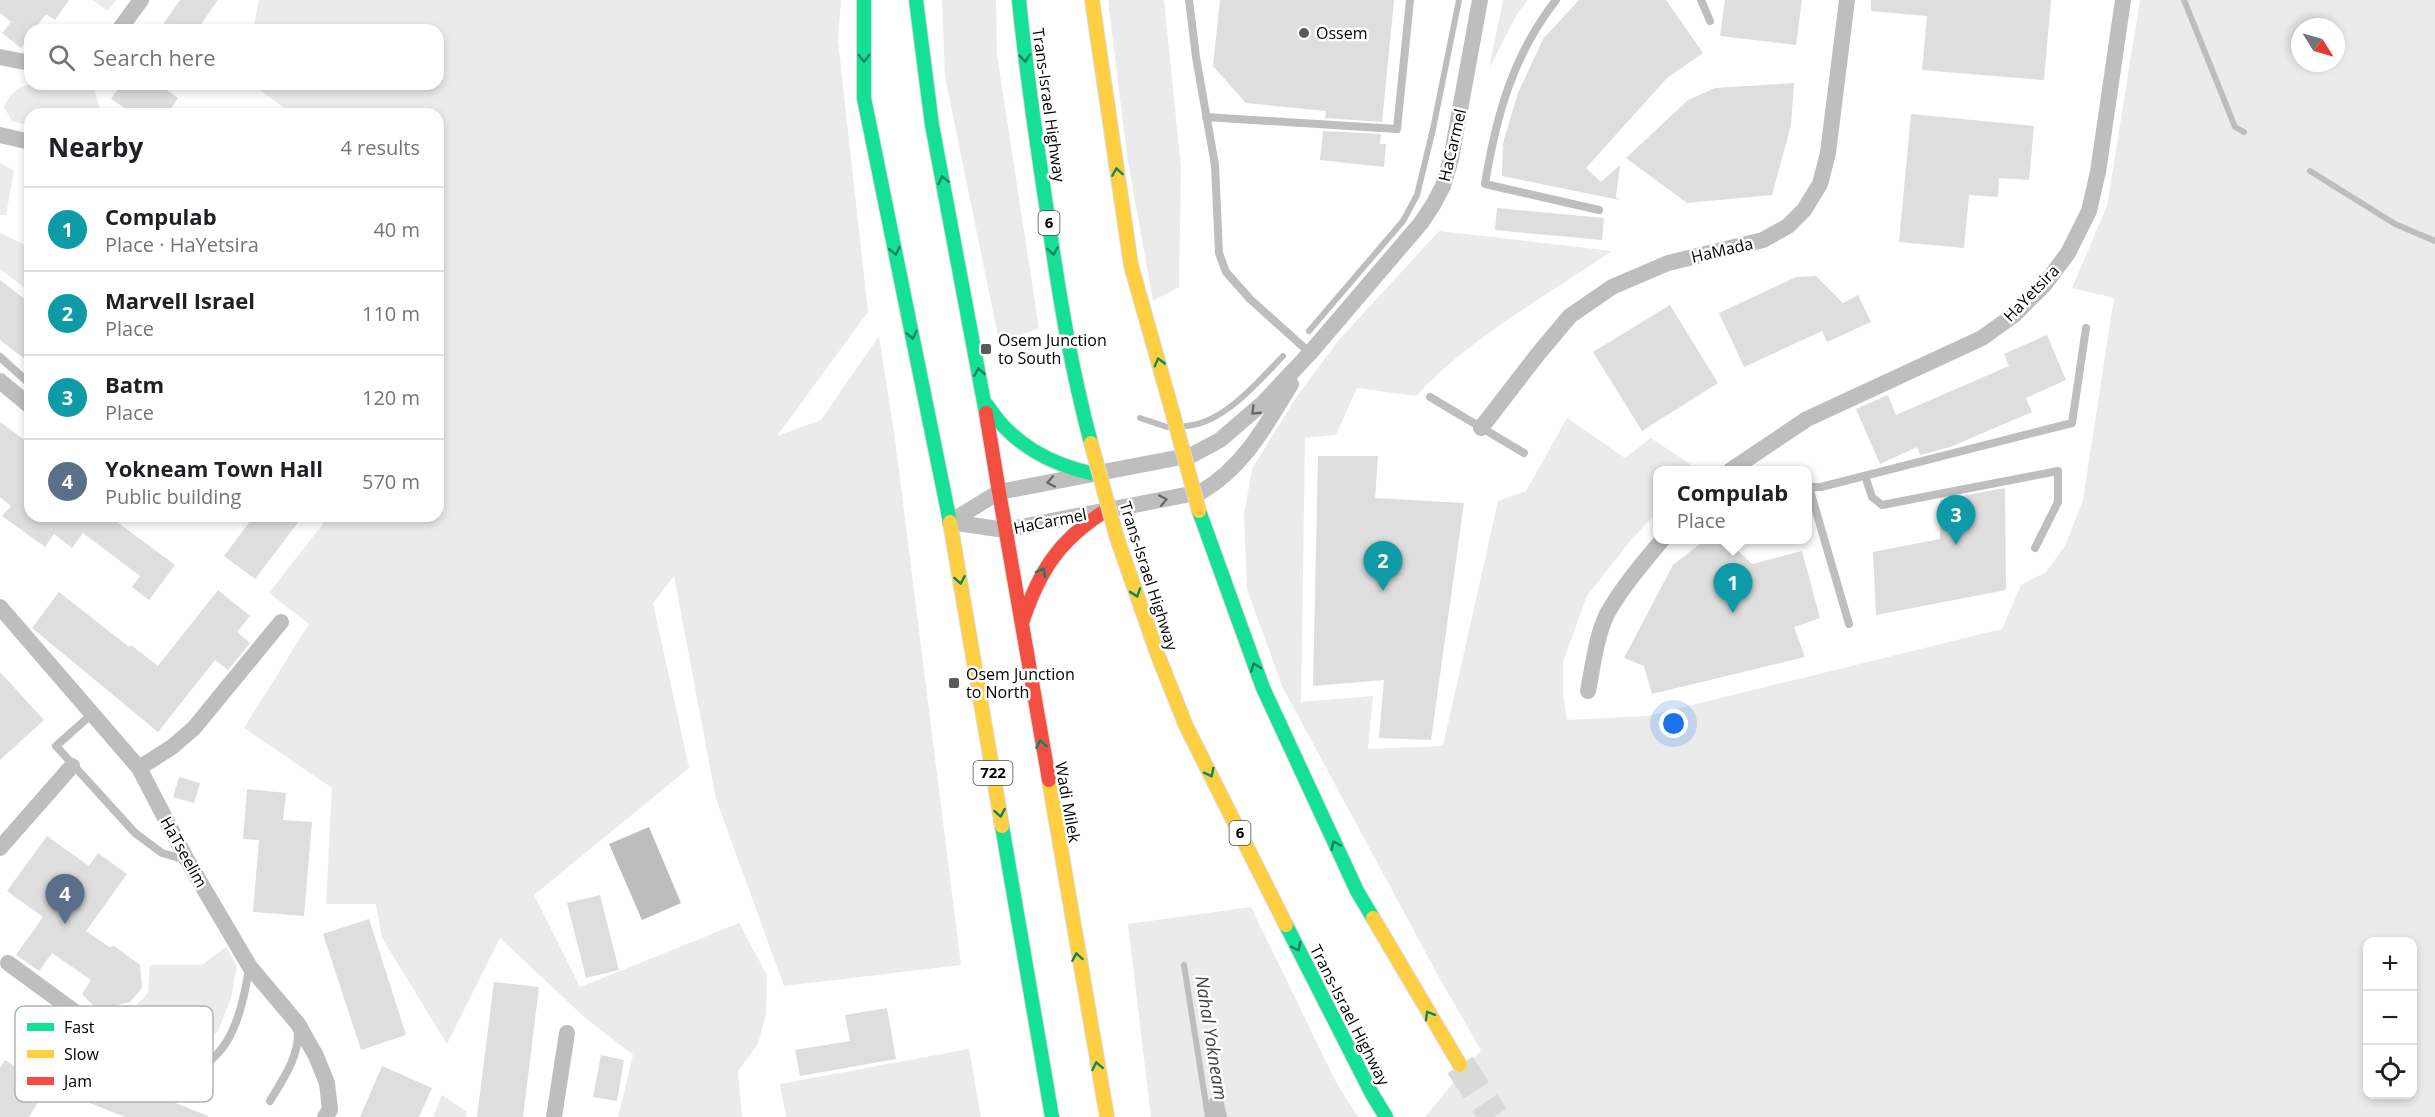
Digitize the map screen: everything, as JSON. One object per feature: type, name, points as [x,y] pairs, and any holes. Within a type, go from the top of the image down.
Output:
[{"type":"main road","points":[[864,0],[864,98],[950,522]]},
{"type":"main road","name":"Wadi Milek","points":[[916,0],[932,125],[984,399],[1021,626],[1107,1117]]},
{"type":"main road","name":"Trans-Israel Highway","points":[[1019,0],[1026,68],[1062,311],[1082,410],[1117,537],[1157,653],[1186,726],[1372,1094],[1386,1117]]},
{"type":"main road","points":[[1092,0],[1131,265],[1199,511],[1263,688],[1357,891],[1460,1065]]},
{"type":"main road","points":[[984,399],[992,414],[1016,440],[1060,466],[1094,474]]},
{"type":"main road","points":[[1021,626],[1028,602],[1051,556],[1067,537],[1105,511]]},
{"type":"main road","name":"722","points":[[950,522],[1052,1117]]},
{"type":"street","points":[[123,24],[141,0]]},
{"type":"street","name":"HaCarmel","points":[[950,522],[999,492],[1177,458],[1207,448],[1248,418],[1310,353],[1421,223],[1443,186],[1453,148],[1480,0]]},
{"type":"street","name":"HaMada","points":[[1481,428],[1570,316],[1612,287],[1668,263],[1763,240],[1788,226],[1804,210],[1820,184],[1828,153],[1847,0]]},
{"type":"street","name":"HaYetsira","points":[[1740,466],[1807,419],[1982,338],[2014,315],[2045,284],[2068,253],[2089,211],[2098,172],[2123,0]]},
{"type":"street","points":[[0,57],[24,62]]},
{"type":"street","points":[[0,135],[24,141]]},
{"type":"street","name":"HaCarmel","points":[[950,522],[1005,530],[1201,492],[1235,468],[1248,452],[1310,353]]},
{"type":"street","points":[[0,381],[24,401]]},
{"type":"street","points":[[1588,691],[1606,616],[1631,577],[1659,544]]},
{"type":"street","name":"HaTseelim","points":[[0,607],[139,768],[187,860],[250,967],[298,1024],[316,1056],[327,1083],[330,1110],[325,1117]]},
{"type":"street","points":[[139,768],[172,747],[194,728],[281,622]]},
{"type":"street","points":[[0,848],[72,765]]},
{"type":"street","points":[[8,963],[67,1006]]},
{"type":"street","points":[[554,1117],[567,1033]]},
{"type":"lane","points":[[1189,0],[1196,57],[1215,165],[1219,253],[1226,272],[1250,299],[1310,353]]},
{"type":"lane","points":[[1206,117],[1397,129],[1410,0]]},
{"type":"lane","points":[[1556,0],[1538,23],[1512,76],[1494,130],[1485,184],[1599,210]]},
{"type":"lane","points":[[1701,0],[1710,21]]},
{"type":"lane","points":[[1812,487],[1821,487],[2072,423],[2086,328]]},
{"type":"lane","points":[[0,357],[24,379]]},
{"type":"lane","points":[[1430,397],[1524,453]]},
{"type":"lane","points":[[1865,476],[1872,497],[1882,505],[2058,471],[2058,502],[2035,548]]},
{"type":"lane","points":[[1812,500],[1849,624]]},
{"type":"lane","points":[[92,714],[56,746],[135,833],[162,853],[187,860]]},
{"type":"lane","points":[[213,1058],[231,1037],[243,1004],[250,967]]},
{"type":"lane","points":[[270,1101],[293,1061],[298,1043],[298,1024]]},
{"type":"shaded area","points":[[92,0],[116,0],[108,11]]},
{"type":"shaded area","points":[[259,0],[841,0],[838,41],[868,312],[777,436],[821,420],[879,336],[895,439],[961,965],[784,986],[716,799],[674,576],[653,603],[689,768],[534,895],[580,987],[739,923],[767,975],[766,1014],[758,1044],[738,1071],[742,1117],[618,1117],[633,1055],[583,1016],[500,938],[447,1044],[382,938],[376,904],[326,904],[332,788],[244,728],[309,624],[269,593],[324,522],[444,522],[444,108],[284,108],[260,90],[444,90],[444,24],[254,24]]},
{"type":"shaded area","points":[[942,0],[996,0],[997,55],[1039,329],[999,341],[945,77]]},
{"type":"shaded area","points":[[1108,0],[1164,0],[1181,167],[1179,287],[1153,301],[1127,156]]},
{"type":"shaded area","points":[[1503,0],[1528,0],[1517,14],[1489,69]]},
{"type":"shaded area","points":[[2140,0],[2435,0],[2435,1117],[1425,1117],[1481,1050],[1440,979],[1282,686],[1247,589],[1244,515],[1252,469],[1297,396],[1338,341],[1439,231],[1612,251],[1485,336],[1416,396],[1357,388],[1336,435],[1305,438],[1301,702],[1373,696],[1368,749],[1443,746],[1498,501],[1526,491],[1567,418],[1625,458],[1651,438],[1691,466],[1653,466],[1653,516],[1631,540],[1587,596],[1563,662],[1563,693],[1567,720],[1647,716],[2002,629],[2021,585],[2046,572],[2065,546],[2083,500],[2114,298],[2072,288],[2107,206]]},
{"type":"shaded area","points":[[24,86],[24,90],[94,90],[100,108],[24,108],[24,124],[12,121],[4,107],[9,98]]},
{"type":"shaded area","points":[[0,163],[14,170],[6,215],[0,215]]},
{"type":"shaded area","points":[[0,233],[24,244],[24,287],[0,269]]},
{"type":"shaded area","points":[[649,827],[681,903],[642,920],[609,844]]},
{"type":"shaded area","points":[[1251,907],[1336,1082],[1358,1117],[1151,1117],[1128,924]]},
{"type":"shaded area","points":[[226,947],[237,966],[231,998],[218,1031],[213,1036],[213,1006],[135,1006],[148,993],[150,965],[202,965]]},
{"type":"shaded area","points":[[969,1049],[981,1117],[786,1117],[780,1084]]},
{"type":"shaded area","points":[[442,1095],[467,1112],[466,1117],[433,1117]]},
{"type":"building","points":[[0,0],[69,0],[55,20],[46,14],[38,24],[24,24],[24,44],[21,48],[2,33],[11,22],[0,13]]},
{"type":"building","points":[[180,0],[218,0],[201,24],[163,24]]},
{"type":"building","name":"Ossem","points":[[1220,0],[1394,0],[1382,122],[1325,118],[1326,111],[1246,103],[1213,66]]},
{"type":"building","points":[[1579,0],[1666,0],[1703,53],[1667,78],[1586,168],[1601,182],[1620,165],[1616,197],[1620,200],[1502,176],[1503,143],[1518,93],[1543,39]]},
{"type":"building","points":[[1725,0],[1802,0],[1796,45],[1720,36]]},
{"type":"building","points":[[1871,0],[2051,0],[2044,80],[1922,70],[1927,16],[1871,11]]},
{"type":"building","points":[[1794,83],[1791,125],[1772,195],[1687,203],[1626,158],[1688,100],[1715,88]]},
{"type":"building","points":[[117,90],[167,90],[178,98],[171,108],[125,108],[111,99]]},
{"type":"building","points":[[1911,114],[2034,126],[2029,180],[1999,178],[1998,197],[1969,195],[1964,248],[1899,242]]},
{"type":"building","points":[[1323,131],[1381,134],[1380,144],[1386,144],[1384,167],[1320,160]]},
{"type":"building","points":[[1497,208],[1604,218],[1602,240],[1495,230]]},
{"type":"building","points":[[1816,276],[1843,303],[1858,295],[1871,322],[1827,342],[1822,331],[1744,367],[1719,313],[1796,277]]},
{"type":"building","points":[[0,280],[24,298],[24,358],[0,340]]},
{"type":"building","points":[[1670,305],[1718,383],[1642,431],[1593,352]]},
{"type":"building","points":[[2047,335],[2066,380],[2026,398],[2032,412],[1950,447],[1920,455],[1917,447],[1880,464],[1856,409],[1888,395],[1896,415],[2009,366],[2004,354]]},
{"type":"building","points":[[0,422],[24,440],[24,522],[117,522],[175,565],[149,600],[132,587],[140,576],[83,533],[72,548],[54,534],[45,547],[2,516],[11,506],[0,497]]},
{"type":"building","points":[[1318,456],[1378,456],[1375,498],[1464,503],[1431,740],[1379,738],[1384,680],[1313,686]]},
{"type":"building","points":[[2005,488],[2006,590],[1876,615],[1873,552],[1940,539],[1940,500]]},
{"type":"building","points":[[250,522],[298,522],[255,579],[224,556]]},
{"type":"building","points":[[1700,544],[1727,544],[1752,564],[1802,551],[1820,618],[1794,627],[1805,657],[1652,694],[1644,666],[1624,658],[1673,565]]},
{"type":"building","points":[[218,590],[250,616],[237,632],[250,643],[228,670],[215,660],[158,732],[32,628],[59,592],[129,647],[131,645],[158,666]]},
{"type":"building","points":[[0,672],[44,720],[0,760]]},
{"type":"building","points":[[179,777],[200,783],[194,803],[173,797]]},
{"type":"building","points":[[247,789],[286,793],[283,820],[312,822],[304,916],[253,912],[259,840],[243,839]]},
{"type":"building","points":[[47,836],[89,866],[98,853],[127,874],[86,931],[109,947],[114,946],[140,965],[142,988],[130,1002],[114,1006],[94,1006],[82,994],[91,980],[52,953],[39,971],[16,955],[43,917],[7,891]]},
{"type":"building","points":[[600,895],[619,970],[586,978],[567,903]]},
{"type":"building","points":[[369,919],[406,1035],[361,1050],[323,934]]},
{"type":"building","points":[[494,982],[539,987],[523,1117],[477,1117]]},
{"type":"building","points":[[887,1008],[896,1059],[800,1076],[795,1050],[850,1041],[845,1015]]},
{"type":"building","points":[[601,1055],[624,1060],[617,1101],[593,1097]]},
{"type":"building","points":[[5,1060],[15,1066],[15,1102],[38,1102],[29,1117],[0,1117],[0,1068]]},
{"type":"building","points":[[382,1066],[432,1088],[419,1117],[360,1117]]},
{"type":"building","points":[[87,1102],[173,1102],[208,1116],[208,1117],[125,1117]]},
{"type":"waterway","points":[[1309,331],[1403,221],[1417,195],[1459,0]]},
{"type":"waterway","points":[[2184,0],[2235,127],[2244,132]]},
{"type":"waterway","points":[[2310,171],[2395,224],[2435,241]]},
{"type":"waterway","points":[[1186,426],[1213,418],[1227,410],[1252,389],[1283,356]]},
{"type":"waterway","points":[[1140,418],[1167,427]]},
{"type":"waterway","name":"Nahal Yokneam","points":[[1184,965],[1208,1117]]},
{"type":"tunnel","points":[[1460,1065],[1494,1117]]},
{"type":"traffic: fast","points":[[864,0],[864,98],[950,522]]},
{"type":"traffic: fast","points":[[916,0],[932,125],[986,413]]},
{"type":"traffic: fast","points":[[1019,0],[1032,109],[1057,275],[1072,359],[1091,443]]},
{"type":"traffic: fast","points":[[987,405],[1008,431],[1033,450],[1062,464],[1094,474]]},
{"type":"traffic: fast","points":[[1199,511],[1263,688],[1357,891],[1373,918]]},
{"type":"traffic: fast","points":[[1002,826],[1052,1117]]},
{"type":"traffic: fast","points":[[1286,925],[1386,1117]]},
{"type":"traffic: slow","points":[[1092,0],[1131,265],[1174,418]]},
{"type":"traffic: slow","points":[[1174,418],[1199,511]]},
{"type":"traffic: slow","points":[[1091,443],[1117,538]]},
{"type":"traffic: slow","points":[[950,522],[1002,826]]},
{"type":"traffic: slow","points":[[1117,538],[1157,653],[1186,726],[1286,925]]},
{"type":"traffic: slow","points":[[1049,780],[1107,1117]]},
{"type":"traffic: slow","points":[[1373,918],[1460,1065]]},
{"type":"traffic: jam","points":[[986,413],[999,492]]},
{"type":"traffic: jam","points":[[999,492],[1049,780]]},
{"type":"traffic: jam","points":[[1022,623],[1036,588],[1053,558],[1075,533],[1105,511]]},
{"type":"place","name":"Ossem","points":[[1304,33]]},
{"type":"place","name":"Osem Junction to South","points":[[986,349]]},
{"type":"place","name":"Batm","points":[[1956,545]]},
{"type":"place","name":"Marvell Israel","points":[[1383,591]]},
{"type":"place","name":"Compulab","points":[[1733,613]]},
{"type":"place","name":"Osem Junction to North","points":[[954,683]]},
{"type":"place","name":"Yokneam Town Hall","points":[[65,924]]}]
